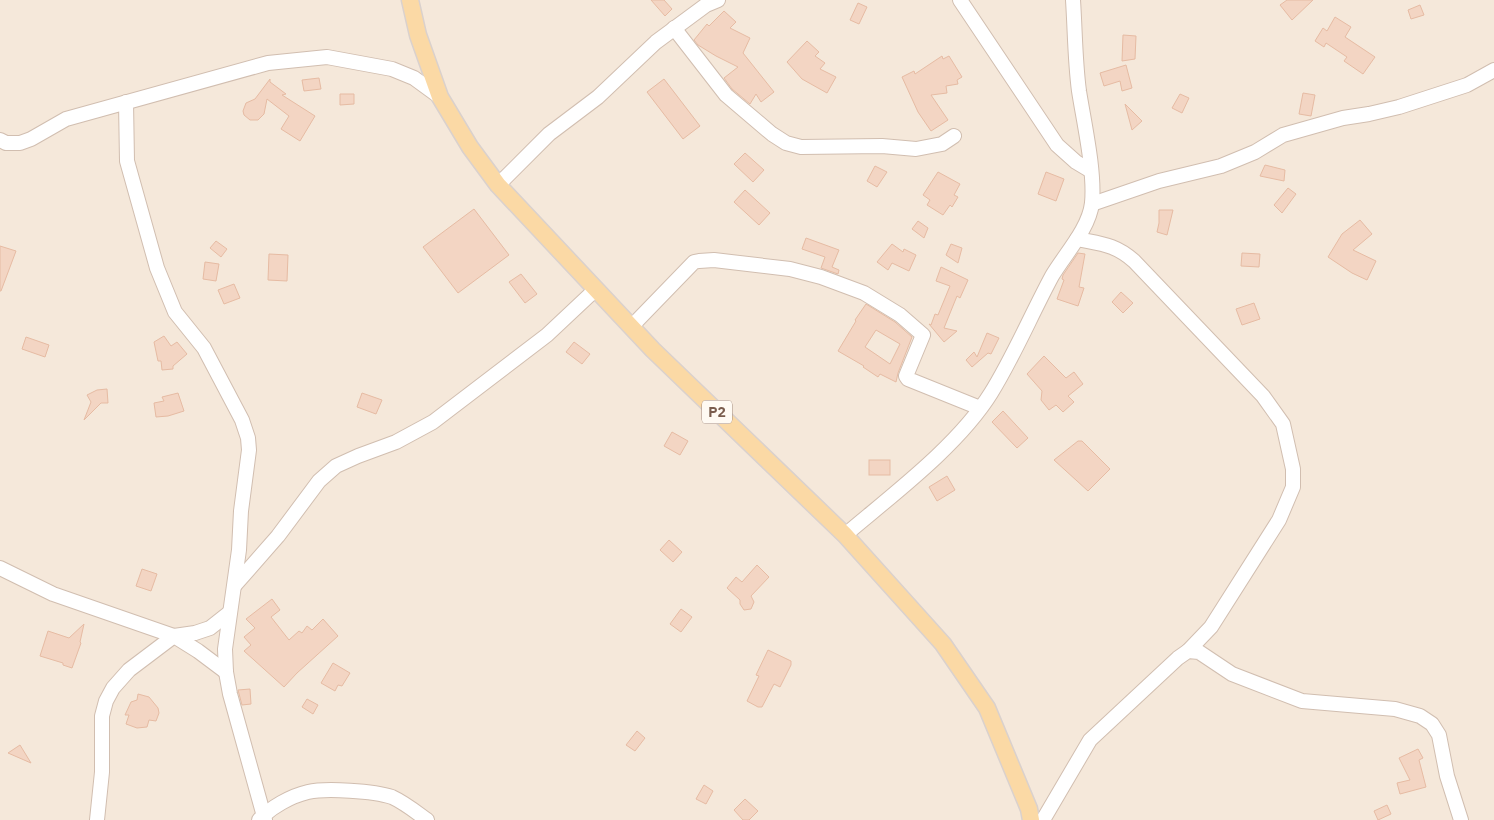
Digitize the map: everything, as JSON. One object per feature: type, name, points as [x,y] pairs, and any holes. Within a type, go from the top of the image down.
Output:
[{"type":"main road","name":"P2","points":[[410,0],[418,35],[440,97],[470,147],[498,185],[631,327],[844,535],[943,644],[987,708],[1029,810],[1042,819]]},
{"type":"street","points":[[498,185],[549,134],[598,97],[656,42],[706,5],[718,0]]},
{"type":"street","points":[[960,0],[1057,145],[1076,162],[1091,171]]},
{"type":"street","points":[[844,535],[947,446],[977,413],[1014,352],[1053,275],[1077,239],[1092,204],[1091,171],[1079,87],[1073,0]]},
{"type":"street","points":[[674,28],[726,95],[772,134],[786,143],[801,148],[882,146],[916,149],[942,144],[954,136]]},
{"type":"street","points":[[0,140],[20,143],[31,139],[66,119],[268,63],[327,57],[392,69],[414,78],[440,97]]},
{"type":"street","points":[[1092,204],[1159,181],[1221,166],[1255,152],[1283,134],[1343,118],[1399,107],[1491,77]]},
{"type":"street","points":[[126,102],[127,161],[158,268],[175,312],[204,348],[242,420],[248,438],[249,450],[239,550],[225,649],[226,672],[230,694],[262,818],[288,800],[309,792],[364,791],[392,798],[405,804],[427,820]]},
{"type":"street","points":[[1042,819],[1090,740],[1178,658],[1188,651],[1211,627],[1274,528],[1293,487],[1293,468],[1283,424],[1263,396],[1134,261],[1122,251],[1108,245],[1077,239]]},
{"type":"street","points":[[631,327],[694,262],[699,260],[790,269],[821,277],[864,293],[900,315],[923,335],[908,370],[906,376],[908,379],[977,413]]},
{"type":"street","points":[[233,587],[278,536],[319,481],[336,466],[396,442],[433,422],[547,335],[596,289]]},
{"type":"street","points":[[0,568],[53,594],[174,636],[198,650],[226,672]]},
{"type":"street","points":[[96,820],[102,772],[102,716],[112,688],[129,670],[174,636],[195,633],[210,628],[229,613]]},
{"type":"street","points":[[1188,651],[1199,652],[1232,674],[1302,701],[1396,709],[1420,716],[1432,724],[1438,736],[1461,820]]},
{"type":"shaded area","points":[[0,0],[1494,0],[1494,820],[0,820]]},
{"type":"building","points":[[651,0],[664,0],[672,9],[665,16]]},
{"type":"building","points":[[1287,0],[1313,0],[1292,20],[1280,5]]},
{"type":"building","points":[[858,3],[867,7],[859,24],[850,20]]},
{"type":"building","points":[[1420,5],[1424,15],[1411,19],[1408,10]]},
{"type":"building","points":[[724,11],[736,22],[730,28],[750,38],[743,53],[774,92],[761,102],[756,94],[750,104],[732,89],[724,78],[738,67],[698,45],[694,40],[707,24],[709,26]]},
{"type":"building","points":[[1335,17],[1351,27],[1345,37],[1375,57],[1363,74],[1344,61],[1347,57],[1326,43],[1324,47],[1315,41],[1323,28],[1327,31]]},
{"type":"building","points":[[1123,35],[1136,36],[1135,59],[1122,61]]},
{"type":"building","points":[[807,41],[819,52],[815,56],[825,63],[820,69],[836,77],[827,93],[802,79],[787,62]]},
{"type":"building","points":[[942,56],[943,59],[949,56],[962,77],[957,80],[958,84],[946,86],[947,93],[931,95],[948,120],[931,131],[918,112],[902,77],[914,71],[915,74]]},
{"type":"building","points":[[1126,65],[1132,88],[1122,91],[1120,81],[1104,86],[1100,73]]},
{"type":"building","points":[[319,78],[321,89],[304,91],[302,80]]},
{"type":"building","points":[[270,79],[270,82],[286,94],[282,95],[315,116],[300,141],[281,129],[289,116],[267,99],[264,114],[258,120],[250,120],[244,115],[243,111],[246,103],[255,99]]},
{"type":"building","points":[[664,79],[700,126],[683,139],[647,92]]},
{"type":"building","points":[[1303,93],[1315,95],[1311,116],[1299,114]]},
{"type":"building","points":[[340,94],[354,94],[354,104],[340,105]]},
{"type":"building","points":[[1180,94],[1189,98],[1182,113],[1172,108]]},
{"type":"building","points":[[1125,104],[1142,121],[1132,130]]},
{"type":"building","points":[[745,153],[764,170],[753,182],[734,164]]},
{"type":"building","points":[[1265,165],[1285,170],[1284,181],[1260,176]]},
{"type":"building","points":[[875,166],[887,172],[877,187],[867,181]]},
{"type":"building","points":[[938,172],[960,184],[954,195],[958,197],[952,207],[950,205],[943,215],[927,205],[930,200],[923,195]]},
{"type":"building","points":[[1046,172],[1064,179],[1056,201],[1038,194]]},
{"type":"building","points":[[1288,188],[1296,194],[1282,213],[1274,205]]},
{"type":"building","points":[[745,190],[770,213],[759,225],[734,202]]},
{"type":"building","points":[[474,209],[509,255],[458,293],[423,247]]},
{"type":"building","points":[[1159,210],[1173,210],[1167,235],[1157,232]]},
{"type":"building","points":[[1360,220],[1372,234],[1353,250],[1376,261],[1367,280],[1352,273],[1328,257],[1342,234]]},
{"type":"building","points":[[918,221],[928,228],[924,238],[912,229]]},
{"type":"building","points":[[806,238],[839,250],[832,267],[839,270],[838,274],[821,268],[825,257],[802,249]]},
{"type":"building","points":[[216,241],[227,249],[221,257],[210,248]]},
{"type":"building","points":[[892,244],[903,252],[904,249],[916,255],[909,271],[892,263],[888,270],[877,262]]},
{"type":"building","points":[[951,244],[962,248],[958,263],[946,255]]},
{"type":"building","points":[[0,246],[16,251],[1,291],[0,291]]},
{"type":"building","points":[[1078,253],[1085,254],[1079,287],[1084,288],[1078,306],[1057,299],[1064,280],[1062,279],[1063,275]]},
{"type":"building","points":[[1242,253],[1260,254],[1259,267],[1241,266]]},
{"type":"building","points":[[269,254],[288,255],[287,281],[268,280]]},
{"type":"building","points":[[205,262],[219,264],[216,281],[203,279]]},
{"type":"building","points":[[941,267],[968,280],[960,298],[957,296],[944,328],[957,331],[944,342],[929,324],[931,325],[935,314],[938,315],[950,286],[936,281]]},
{"type":"building","points":[[521,274],[537,294],[525,303],[509,282]]},
{"type":"building","points":[[234,284],[240,298],[224,304],[218,290]]},
{"type":"building","points":[[1121,292],[1133,303],[1123,313],[1112,302]]},
{"type":"building","points":[[1254,303],[1260,319],[1242,325],[1236,309]]},
{"type":"building","points":[[866,304],[895,322],[912,337],[896,382],[880,374],[878,377],[864,366],[838,351]],"holes":[[[876,330],[900,344],[890,364],[865,347]]]},
{"type":"building","points":[[987,333],[999,338],[991,354],[988,353],[972,367],[966,360],[974,352],[977,357]]},
{"type":"building","points":[[164,336],[171,346],[177,342],[187,354],[173,366],[173,369],[162,370],[161,361],[158,361],[154,342]]},
{"type":"building","points":[[26,337],[49,345],[45,357],[22,349]]},
{"type":"building","points":[[574,342],[590,354],[582,364],[566,352]]},
{"type":"building","points":[[1044,356],[1066,378],[1074,372],[1083,384],[1068,396],[1074,402],[1063,412],[1056,405],[1049,410],[1041,400],[1042,391],[1027,374]]},
{"type":"building","points":[[107,389],[108,403],[101,403],[84,420],[91,402],[87,395],[97,390]]},
{"type":"building","points":[[178,393],[184,411],[168,416],[156,417],[154,403],[164,401],[162,397]]},
{"type":"building","points":[[362,393],[382,400],[376,414],[357,407]]},
{"type":"building","points":[[1003,411],[1028,438],[1017,448],[992,422]]},
{"type":"building","points":[[672,432],[688,441],[680,455],[664,446]]},
{"type":"building","points":[[1078,441],[1082,441],[1110,469],[1088,491],[1054,460]]},
{"type":"building","points":[[869,460],[890,460],[890,475],[869,475]]},
{"type":"building","points":[[947,476],[955,490],[937,501],[929,487]]},
{"type":"building","points":[[669,540],[682,552],[673,562],[660,550]]},
{"type":"building","points":[[757,565],[769,577],[751,596],[754,602],[751,609],[744,610],[740,600],[727,588],[736,577],[742,582]]},
{"type":"building","points":[[142,569],[157,574],[151,591],[136,586]]},
{"type":"building","points":[[272,599],[280,610],[271,617],[289,640],[299,631],[302,633],[307,626],[312,630],[323,619],[338,636],[284,687],[244,651],[251,645],[244,637],[255,628],[246,619]]},
{"type":"building","points":[[681,609],[692,617],[681,632],[670,624]]},
{"type":"building","points":[[84,624],[81,643],[72,668],[63,665],[63,663],[40,656],[48,631],[69,638]]},
{"type":"building","points":[[768,650],[791,661],[791,665],[780,687],[774,684],[762,707],[758,707],[747,701],[759,676],[756,675]]},
{"type":"building","points":[[333,663],[350,673],[342,686],[338,685],[335,691],[321,683]]},
{"type":"building","points":[[250,689],[251,704],[242,705],[238,690]]},
{"type":"building","points":[[138,694],[149,697],[158,708],[159,713],[156,721],[149,720],[147,727],[137,728],[126,724],[129,715],[125,715],[131,702],[137,700]]},
{"type":"building","points":[[307,699],[318,705],[313,714],[302,707]]},
{"type":"building","points":[[637,731],[645,738],[635,751],[626,745]]},
{"type":"building","points":[[20,745],[31,763],[8,753]]},
{"type":"building","points":[[1418,749],[1423,758],[1419,760],[1426,787],[1400,794],[1397,783],[1410,780],[1399,758]]},
{"type":"building","points":[[704,785],[713,791],[706,804],[696,799]]},
{"type":"building","points":[[745,799],[758,811],[749,820],[743,820],[734,810]]},
{"type":"building","points":[[1387,805],[1391,814],[1378,820],[1374,811]]}]
